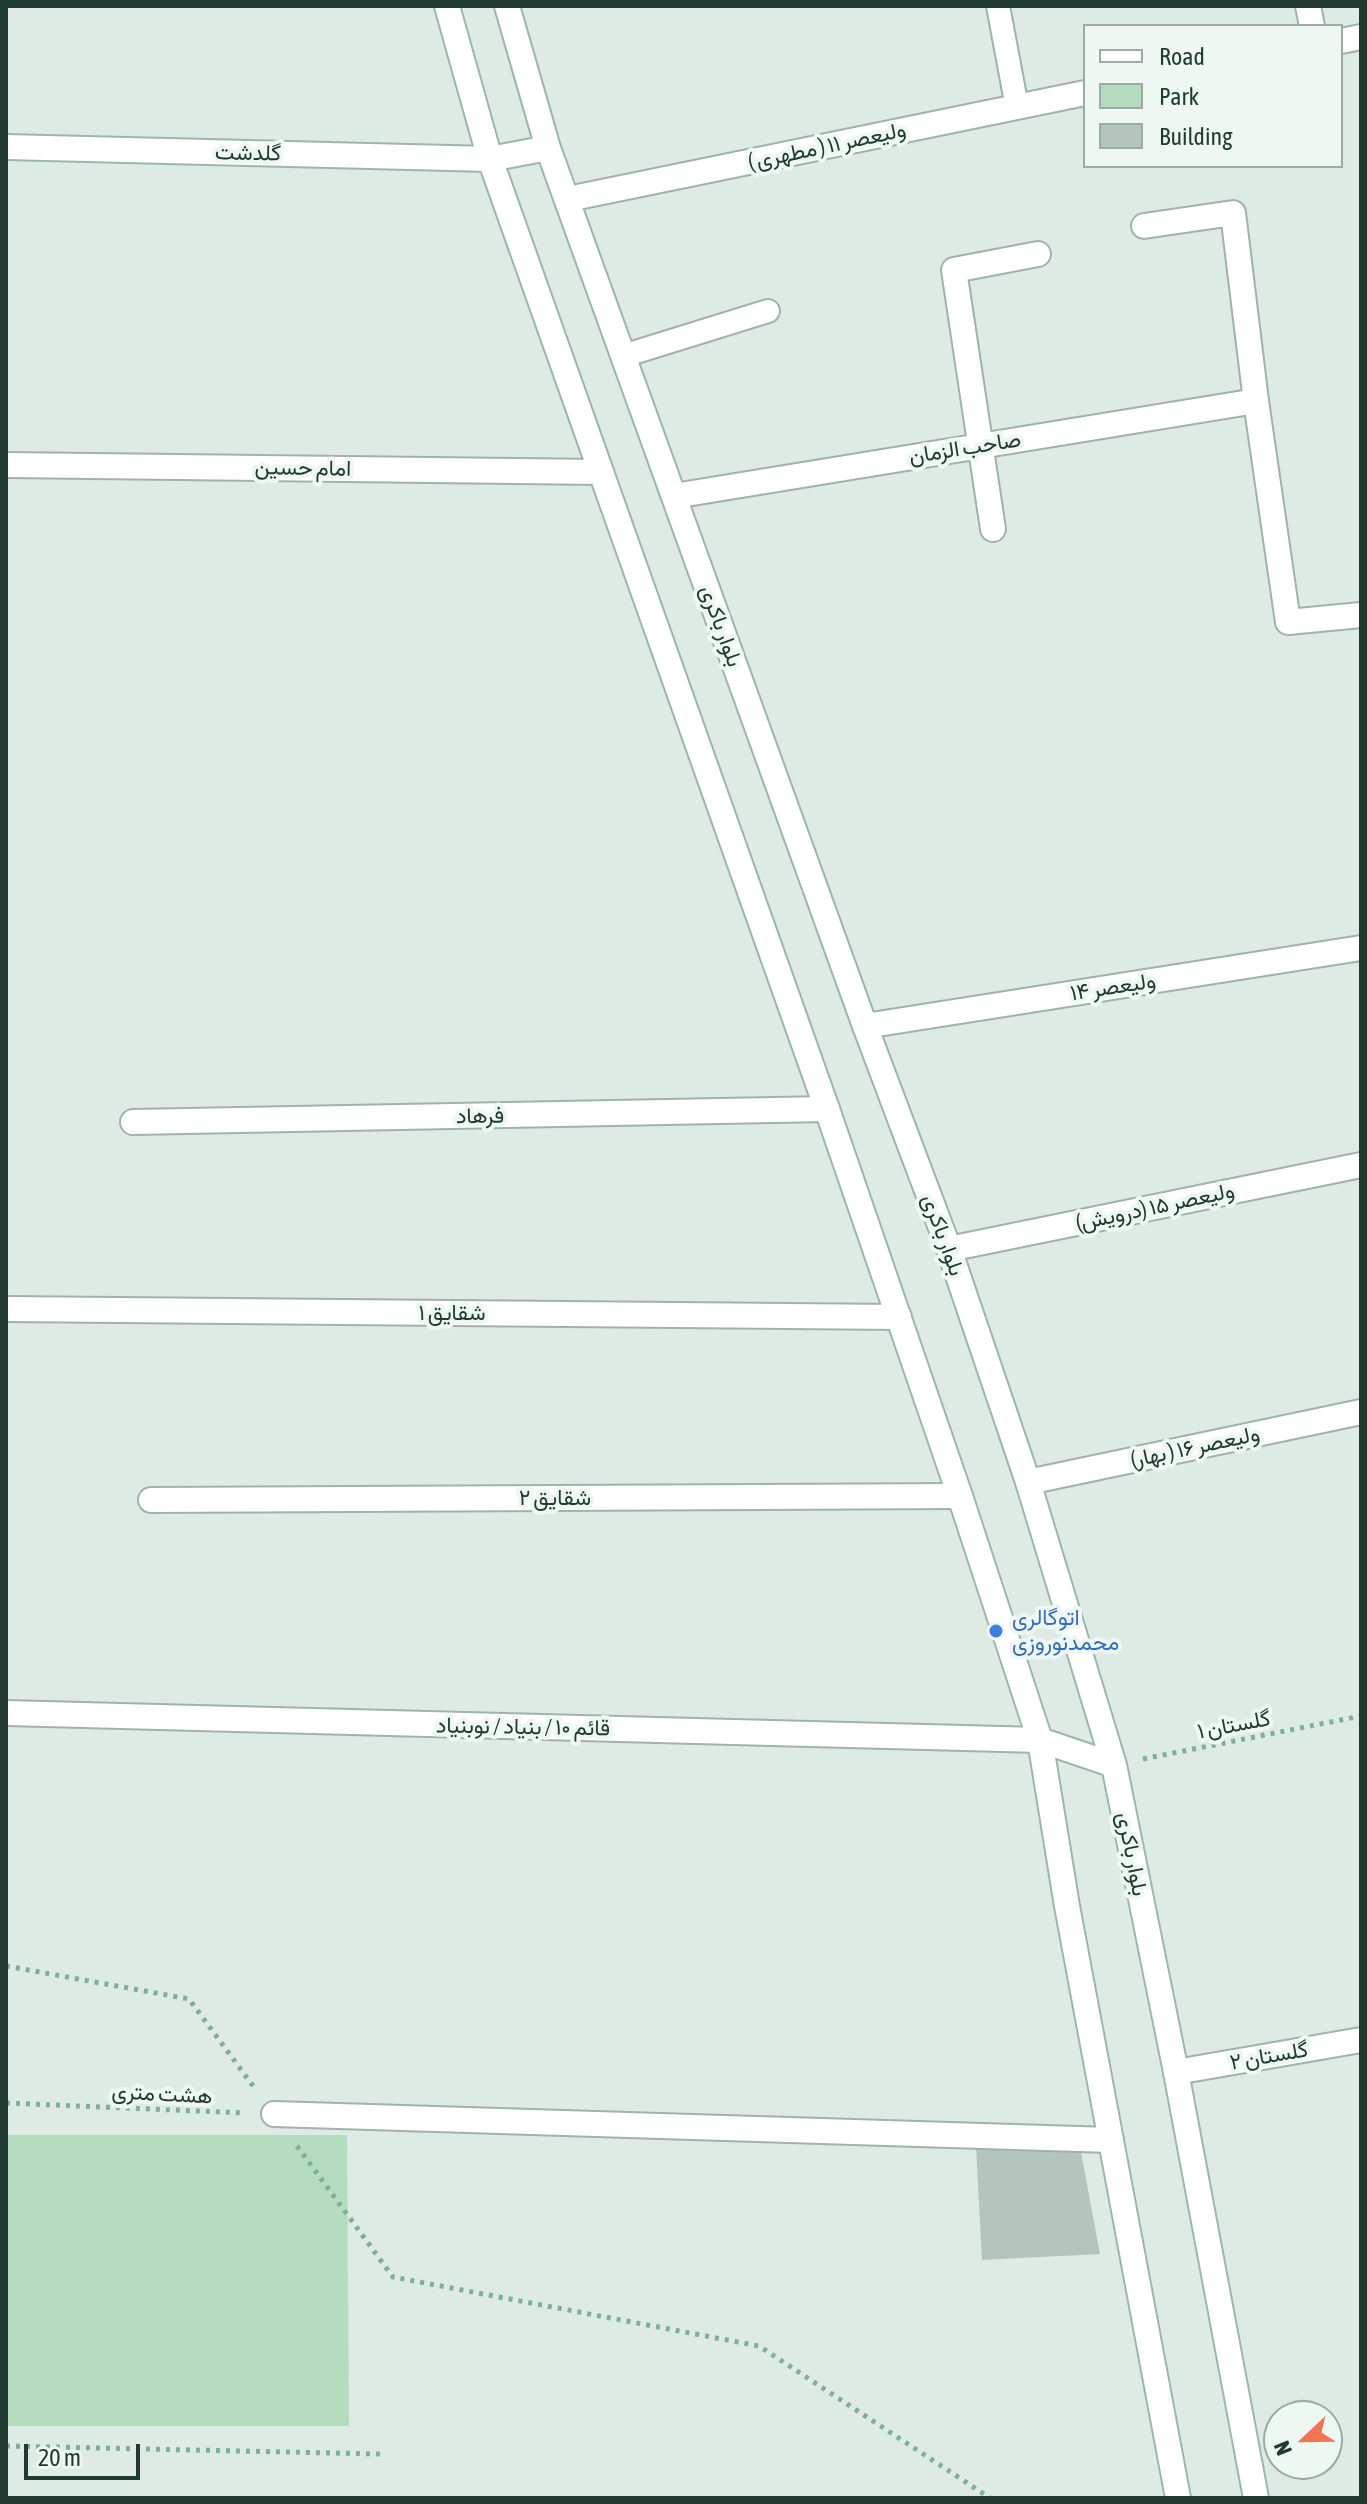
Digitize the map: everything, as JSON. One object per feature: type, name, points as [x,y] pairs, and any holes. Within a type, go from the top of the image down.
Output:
[{"type":"street","points":[[447,6],[490,159],[827,1109],[1040,1740],[1067,1906],[1178,2498]]},
{"type":"street","name":"بلوار باکری","points":[[507,6],[548,148],[865,1026],[949,1249],[1028,1482],[1114,1765],[1176,2072],[1256,2498]]},
{"type":"street","name":"ولیعصر ۱۱ ( مطهری )","points":[[568,199],[1083,93]]},
{"type":"street","name":"گلدشت","points":[[6,147],[490,159],[548,148]]},
{"type":"street","points":[[1144,226],[1233,213],[1288,622],[1361,615]]},
{"type":"street","points":[[993,529],[954,270],[1038,254]]},
{"type":"street","name":"صاحب الزمان","points":[[674,496],[1256,401]]},
{"type":"street","name":"امام حسین","points":[[6,465],[600,472]]},
{"type":"street","name":"ولیعصر ۱۴","points":[[865,1026],[1361,948]]},
{"type":"street","name":"فرهاد","points":[[133,1122],[827,1109]]},
{"type":"street","name":"ولیعصر ۱۵ (درویش)","points":[[949,1249],[1361,1165]]},
{"type":"street","name":"شقایق ۱","points":[[6,1309],[899,1317]]},
{"type":"street","name":"ولیعصر ۱۶ ( بهار)","points":[[1028,1482],[1361,1412]]},
{"type":"street","name":"شقایق ۲","points":[[151,1500],[960,1496]]},
{"type":"street","name":"قائم ۱۰ / بنیاد / نوبنیاد","points":[[6,1713],[1040,1740],[1114,1765]]},
{"type":"street","name":"گلستان ۲","points":[[1176,2072],[1361,2040]]},
{"type":"street","points":[[274,2114],[1111,2140]]},
{"type":"lane","points":[[998,6],[1017,107]]},
{"type":"lane","points":[[623,356],[768,311]]},
{"type":"path","name":"گلستان ۱","points":[[1114,1765],[1361,1716]]},
{"type":"path","points":[[6,1966],[189,1999],[393,2277],[759,2346],[990,2498]]},
{"type":"path","name":"هشت متری","points":[[6,2103],[274,2114]]},
{"type":"path","points":[[6,2446],[380,2454]]},
{"type":"green space","points":[[6,2135],[347,2135],[349,2426],[6,2426]]},
{"type":"building","points":[[976,2147],[1080,2147],[1100,2254],[982,2260]]},
{"type":"place","name":"اتوگالری محمدنوروزی","points":[[996,1631]]}]
